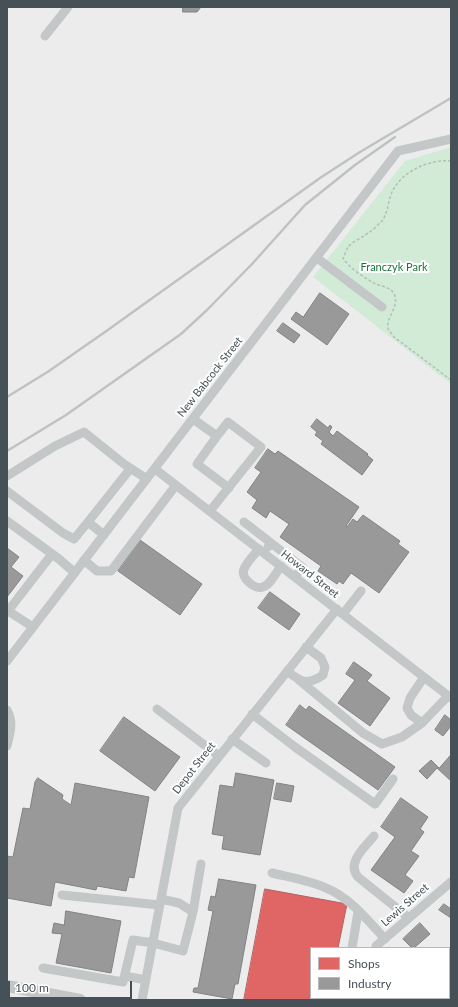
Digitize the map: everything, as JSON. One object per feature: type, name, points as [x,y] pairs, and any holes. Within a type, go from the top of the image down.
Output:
[{"type":"main road","points":[[7,986],[41,996],[80,1000]]},
{"type":"street","points":[[45,36],[68,7]]},
{"type":"street","name":"New Babcock Street","points":[[7,661],[398,152],[451,139]]},
{"type":"street","points":[[316,258],[382,307]]},
{"type":"street","points":[[193,419],[217,436]]},
{"type":"street","points":[[210,511],[229,488],[261,447],[228,422],[197,464],[229,488]]},
{"type":"street","points":[[7,476],[55,446],[84,432],[130,469],[146,479]]},
{"type":"street","points":[[7,491],[74,540],[130,469]]},
{"type":"street","name":"Howard Street","points":[[154,469],[449,697]]},
{"type":"street","points":[[84,560],[97,571],[111,571],[176,485]]},
{"type":"street","points":[[7,521],[75,572]]},
{"type":"street","points":[[88,522],[104,535]]},
{"type":"street","points":[[244,522],[302,567],[295,577]]},
{"type":"street","points":[[271,543],[244,569],[243,574],[245,579],[255,587],[261,588],[266,586],[281,566]]},
{"type":"street","points":[[33,627],[7,612],[52,554]]},
{"type":"street","name":"Depot Street","points":[[142,1000],[178,808],[306,647],[361,591]]},
{"type":"street","points":[[299,680],[305,682],[315,681],[323,675],[325,667],[320,658],[306,647]]},
{"type":"street","points":[[287,671],[363,733],[382,744],[402,736],[422,723],[449,697]]},
{"type":"street","points":[[422,723],[411,715],[407,708],[410,698],[424,677]]},
{"type":"street","points":[[157,709],[219,756]]},
{"type":"street","points":[[7,710],[12,727],[7,746]]},
{"type":"street","points":[[252,714],[295,748],[375,804],[393,779]]},
{"type":"street","points":[[232,739],[266,763]]},
{"type":"street","points":[[374,836],[357,857],[353,870],[358,877],[409,918]]},
{"type":"street","points":[[43,968],[124,982],[133,940],[153,943],[183,951],[193,912],[201,864]]},
{"type":"street","points":[[272,874],[303,880],[332,890],[346,899],[385,939]]},
{"type":"street","name":"Lewis Street","points":[[376,947],[451,882]]},
{"type":"street","points":[[62,895],[179,903],[193,912]]},
{"type":"street","points":[[352,947],[358,912]]},
{"type":"street","points":[[125,976],[146,980]]},
{"type":"path","points":[[451,161],[437,161],[425,165],[412,171],[400,180],[392,192],[383,219],[369,233],[348,247],[343,258],[346,263],[372,283],[388,288],[393,292],[395,306],[388,321],[388,329],[394,337],[451,380]]},
{"type":"green space","name":"Franczyk Park","points":[[451,147],[451,384],[313,277],[405,161]]},
{"type":"building: Shops","points":[[265,889],[347,904],[338,947],[310,947],[310,999],[329,1000],[244,1000]]},
{"type":"building: Industry","points":[[183,7],[201,7],[197,12],[183,12]]},
{"type":"building: Industry","points":[[320,293],[349,314],[327,345],[291,319],[296,312],[303,317]]},
{"type":"building: Industry","points":[[283,323],[300,335],[294,343],[277,331]]},
{"type":"building: Industry","points":[[317,419],[328,428],[330,425],[332,427],[329,432],[333,436],[337,431],[368,454],[367,455],[373,460],[362,475],[321,444],[323,441],[315,435],[317,432],[311,427]]},
{"type":"building: Industry","points":[[268,449],[275,454],[278,451],[359,507],[346,526],[347,527],[353,519],[357,522],[363,515],[400,541],[398,544],[409,552],[379,593],[351,573],[343,584],[339,581],[337,584],[318,571],[321,566],[280,537],[289,524],[270,511],[266,518],[252,508],[257,500],[247,492],[261,472],[255,468]]},
{"type":"building: Industry","points":[[140,540],[202,584],[180,615],[118,571]]},
{"type":"building: Industry","points":[[7,548],[19,557],[11,567],[23,576],[7,597]]},
{"type":"building: Industry","points":[[270,592],[300,614],[289,630],[258,608]]},
{"type":"building: Industry","points":[[354,662],[372,675],[367,681],[390,698],[370,726],[338,703],[355,680],[346,674]]},
{"type":"building: Industry","points":[[300,705],[306,710],[309,706],[395,767],[378,790],[286,725]]},
{"type":"building: Industry","points":[[445,715],[451,720],[451,726],[443,736],[435,730]]},
{"type":"building: Industry","points":[[124,717],[180,757],[155,791],[100,751]]},
{"type":"building: Industry","points":[[451,755],[451,781],[437,768],[427,779],[419,771],[431,760],[439,768]]},
{"type":"building: Industry","points":[[236,773],[274,780],[260,855],[222,849],[224,836],[212,834],[220,785],[233,787]]},
{"type":"building: Industry","points":[[38,778],[63,795],[62,799],[71,805],[75,783],[149,797],[134,878],[129,877],[126,891],[97,886],[96,890],[55,882],[51,906],[7,898],[7,856],[13,857],[23,808],[30,809],[35,782]]},
{"type":"building: Industry","points":[[277,783],[294,786],[291,802],[274,799]]},
{"type":"building: Industry","points":[[401,798],[428,817],[420,829],[424,832],[411,851],[419,856],[405,875],[413,881],[404,893],[371,870],[395,837],[381,827]]},
{"type":"building: Industry","points":[[219,879],[256,885],[238,984],[235,984],[232,999],[193,992],[194,988],[198,988],[213,911],[208,910],[211,896],[215,897]]},
{"type":"building: Industry","points":[[444,904],[451,909],[451,918],[439,910]]},
{"type":"building: Industry","points":[[66,911],[121,921],[111,973],[56,963],[62,934],[52,933],[54,923],[64,925]]},
{"type":"building: Industry","points":[[420,923],[430,934],[415,947],[411,947],[403,939]]},
{"type":"railway","points":[[7,397],[49,371],[105,332],[320,178],[360,152],[451,98]]},
{"type":"railway","points":[[7,451],[66,415],[181,334],[252,264],[305,205],[355,165],[395,137]]}]
